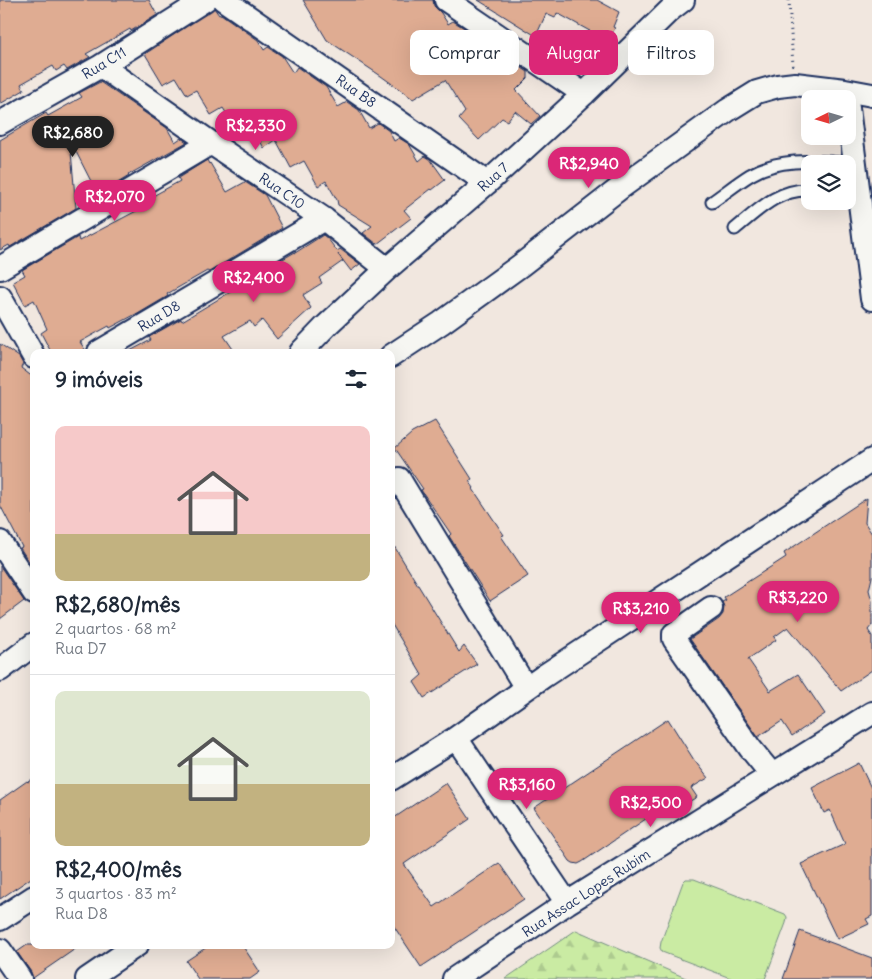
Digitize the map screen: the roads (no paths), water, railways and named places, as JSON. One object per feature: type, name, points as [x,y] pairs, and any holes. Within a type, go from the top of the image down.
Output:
[{"type":"street","name":"Rua C11","points":[[0,123],[101,66],[205,0]]},
{"type":"street","name":"Rua B8","points":[[224,0],[487,183]]},
{"type":"street","points":[[446,0],[584,94]]},
{"type":"street","name":"Rua 7","points":[[304,349],[387,269],[487,183],[584,94],[670,3]]},
{"type":"street","name":"Rua C10","points":[[101,66],[324,219],[387,269]]},
{"type":"street","points":[[395,353],[441,323],[521,265],[620,188],[728,110],[757,92],[778,86],[795,84],[815,90]]},
{"type":"street","points":[[856,97],[872,95]]},
{"type":"street","points":[[0,268],[211,143]]},
{"type":"street","points":[[856,209],[872,298]]},
{"type":"street","name":"Rua D8","points":[[103,349],[324,219]]},
{"type":"street","points":[[0,297],[30,350]]},
{"type":"street","points":[[395,776],[456,738],[526,688],[872,460]]},
{"type":"street","points":[[398,479],[526,688]]},
{"type":"street","points":[[0,543],[30,587]]},
{"type":"street","points":[[712,608],[674,634],[674,639],[750,748],[772,775]]},
{"type":"street","points":[[0,670],[30,647]]},
{"type":"street","name":"Rua Assac Lopes Rubim","points":[[454,979],[568,903],[872,713]]},
{"type":"street","points":[[456,738],[568,903]]},
{"type":"street","points":[[0,919],[30,900]]},
{"type":"street","points":[[87,979],[131,949]]},
{"type":"street","points":[[0,950],[20,979]]},
{"type":"lane","points":[[712,202],[750,175],[770,166],[801,162]]},
{"type":"lane","points":[[735,229],[765,204],[785,193],[801,191]]}]
